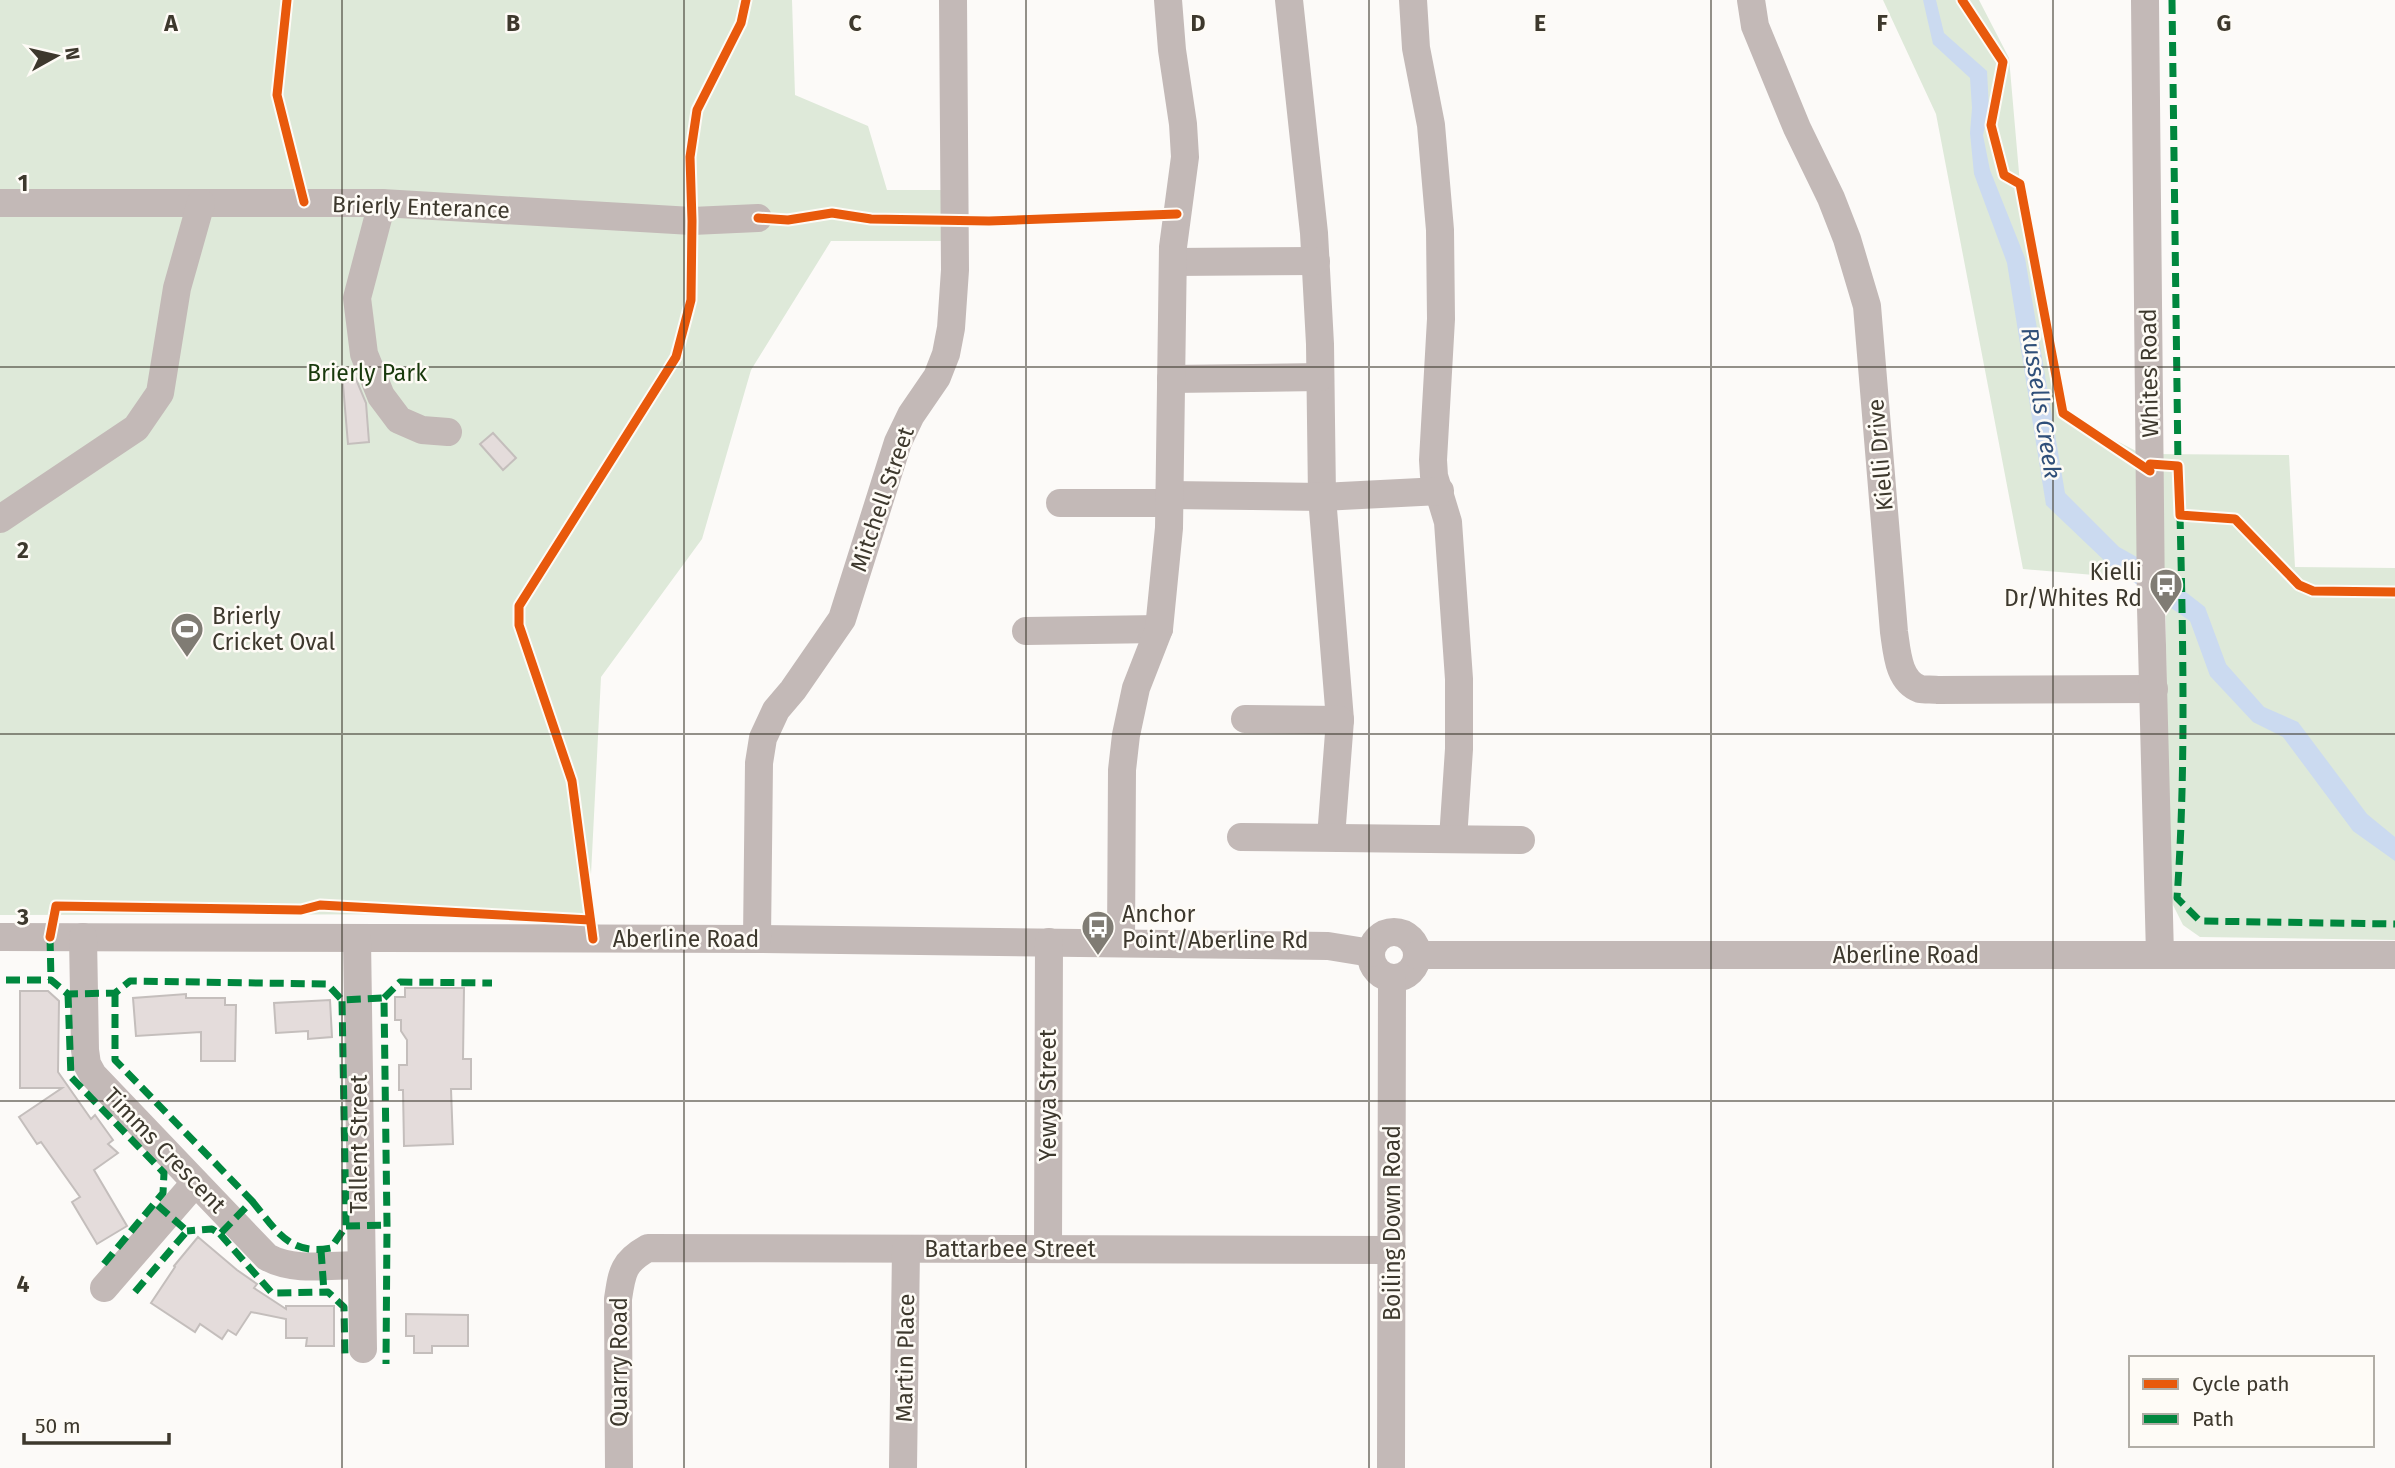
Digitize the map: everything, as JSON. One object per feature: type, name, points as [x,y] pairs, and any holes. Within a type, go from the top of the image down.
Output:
[{"type":"street","name":"Mitchell Street","points":[[757,939],[759,763],[763,738],[776,710],[842,619],[898,442],[911,415],[937,377],[946,354],[951,328],[955,270],[953,0]]},
{"type":"street","points":[[1121,943],[1122,770],[1126,735],[1136,688],[1159,629],[1169,528],[1173,262],[1185,157],[1168,0]]},
{"type":"street","points":[[1289,0],[1316,261],[1322,497],[1340,720],[1331,838]]},
{"type":"street","points":[[1413,0],[1416,48],[1431,125],[1440,230],[1441,319],[1433,460],[1434,476],[1448,522],[1459,679],[1459,749],[1453,839]]},
{"type":"street","name":"Kielli Drive","points":[[1751,0],[1755,26],[1843,229],[1867,306],[1894,632],[1904,675],[1919,689],[2154,689]]},
{"type":"street","name":"Whites Road","points":[[2145,0],[2151,607],[2160,955]]},
{"type":"street","name":"Brierly Enterance","points":[[0,203],[382,203],[692,221],[758,218]]},
{"type":"street","points":[[0,519],[136,428],[160,393],[177,288],[201,203]]},
{"type":"street","points":[[382,203],[357,299],[364,354],[381,396],[398,420],[422,430],[448,432]]},
{"type":"street","points":[[1173,262],[1316,261]]},
{"type":"street","points":[[1171,379],[1320,377]]},
{"type":"street","points":[[1060,503],[1322,497],[1440,491]]},
{"type":"street","points":[[1026,631],[1159,629]]},
{"type":"street","points":[[1244,719],[1340,720]]},
{"type":"street","points":[[1241,837],[1521,840]]},
{"type":"street","points":[[1391,932],[1406,935],[1412,940],[1417,955],[1412,969],[1406,975],[1392,979],[1378,973],[1371,953],[1377,939],[1391,932]]},
{"type":"street","name":"Aberline Road","points":[[0,936],[1049,942],[1328,946],[1371,953]]},
{"type":"street","name":"Timms Crescent","points":[[83,937],[85,1050],[87,1064],[93,1075],[267,1257],[280,1264],[295,1266],[360,1265]]},
{"type":"street","name":"Tallent Street","points":[[357,939],[363,1349]]},
{"type":"street","name":"Yewya Street","points":[[1048,1249],[1049,942]]},
{"type":"street","name":"Aberline Road","points":[[1417,955],[2395,954]]},
{"type":"street","name":"Boiling Down Road","points":[[1391,1468],[1392,979]]},
{"type":"street","points":[[104,1288],[195,1183]]},
{"type":"street","name":"Battarbee Street","points":[[630,1258],[648,1248],[1392,1250]]},
{"type":"street","name":"Martin Place","points":[[903,1468],[906,1249]]},
{"type":"street","name":"Quarry Road","points":[[619,1468],[618,1299],[622,1274],[630,1258]]},
{"type":"green space","name":"Brierly Park","points":[[0,0],[792,0],[795,95],[868,126],[887,190],[954,190],[955,241],[831,241],[751,370],[702,539],[601,677],[589,914],[0,915]]},
{"type":"green space","points":[[1883,0],[1979,0],[2009,58],[2020,184],[2063,413],[2138,452],[2289,455],[2295,567],[2395,568],[2395,940],[2200,937],[2183,925],[2170,899],[2165,581],[2023,569],[1936,114]]},
{"type":"water","name":"Russells Creek","points":[[1923,0],[1936,0],[1944,33],[1987,71],[1989,109],[1983,135],[1990,170],[2025,258],[2065,493],[2119,547],[2151,565],[2205,607],[2226,664],[2264,707],[2298,722],[2367,814],[2395,837],[2395,861],[2353,831],[2283,737],[2253,722],[2210,676],[2190,621],[2110,566],[2046,505],[2007,263],[1974,174],[1970,133],[1970,78],[1933,44]]},
{"type":"building","points":[[353,372],[366,403],[369,442],[348,444],[342,373]]},
{"type":"building","points":[[493,433],[516,458],[503,470],[480,444]]},
{"type":"building","points":[[405,988],[464,988],[463,1059],[471,1059],[471,1089],[451,1089],[453,1144],[404,1146],[403,1090],[399,1090],[399,1065],[407,1065],[407,1040],[401,1031],[401,1020],[395,1020],[395,997],[405,997]]},
{"type":"building","points":[[20,991],[48,991],[59,1001],[58,1072],[91,1119],[95,1115],[113,1140],[108,1144],[118,1153],[94,1170],[127,1226],[97,1244],[72,1202],[80,1197],[41,1142],[37,1144],[19,1117],[62,1088],[20,1088]]},
{"type":"building","points":[[186,994],[186,998],[225,998],[225,1005],[236,1005],[235,1061],[201,1061],[201,1032],[136,1036],[133,998]]},
{"type":"building","points":[[330,1000],[332,1037],[308,1039],[308,1031],[276,1033],[274,1003]]},
{"type":"building","points":[[198,1237],[257,1284],[254,1288],[286,1309],[286,1306],[334,1306],[334,1346],[306,1346],[307,1338],[286,1338],[286,1319],[251,1312],[236,1335],[228,1330],[222,1339],[200,1324],[195,1332],[151,1303],[174,1266]]},
{"type":"building","points":[[406,1314],[468,1315],[468,1346],[432,1346],[432,1353],[414,1353],[414,1336],[406,1336]]},
{"type":"marked path","points":[[2172,0],[2178,466]]},
{"type":"marked path","points":[[2180,515],[2183,755],[2177,898],[2200,921],[2395,924]]},
{"type":"marked path","points":[[50,937],[51,980]]},
{"type":"marked path","points":[[6,980],[51,980],[68,994],[115,993],[130,981],[327,984],[342,1000],[384,998],[386,1364]]},
{"type":"marked path","points":[[384,998],[400,982],[492,983]]},
{"type":"marked path","points":[[115,993],[115,1060],[252,1201],[220,1234],[212,1229],[187,1231]]},
{"type":"marked path","points":[[68,994],[71,1077],[164,1173],[163,1193],[103,1265]]},
{"type":"marked path","points":[[252,1201],[276,1231],[304,1248],[331,1248],[346,1226],[342,1000]]},
{"type":"marked path","points":[[135,1292],[187,1231],[155,1203]]},
{"type":"marked path","points":[[346,1226],[387,1225]]},
{"type":"marked path","points":[[220,1234],[272,1293],[328,1292],[344,1307],[345,1357]]},
{"type":"marked path","points":[[321,1250],[324,1292]]},
{"type":"cycle path","points":[[287,0],[277,95],[304,202]]},
{"type":"cycle path","points":[[593,939],[572,781],[519,625],[519,606],[676,357],[691,300],[690,157],[697,110],[741,23],[746,0]]},
{"type":"cycle path","points":[[1962,0],[2003,62],[1991,125],[2004,175],[2020,184],[2063,413],[2150,471]]},
{"type":"cycle path","points":[[758,218],[788,220],[832,213],[871,219],[989,221],[1177,214]]},
{"type":"cycle path","points":[[2150,464],[2178,466],[2180,515],[2235,519],[2299,585],[2313,591],[2395,592]]},
{"type":"cycle path","points":[[50,937],[56,906],[301,910],[320,905],[590,920]]},
{"type":"place","name":"Kielli Dr/Whites Rd","points":[[2166,615]]},
{"type":"place","name":"Brierly Cricket Oval","points":[[187,659]]},
{"type":"place","name":"Anchor Point/Aberline Rd","points":[[1098,957]]}]
